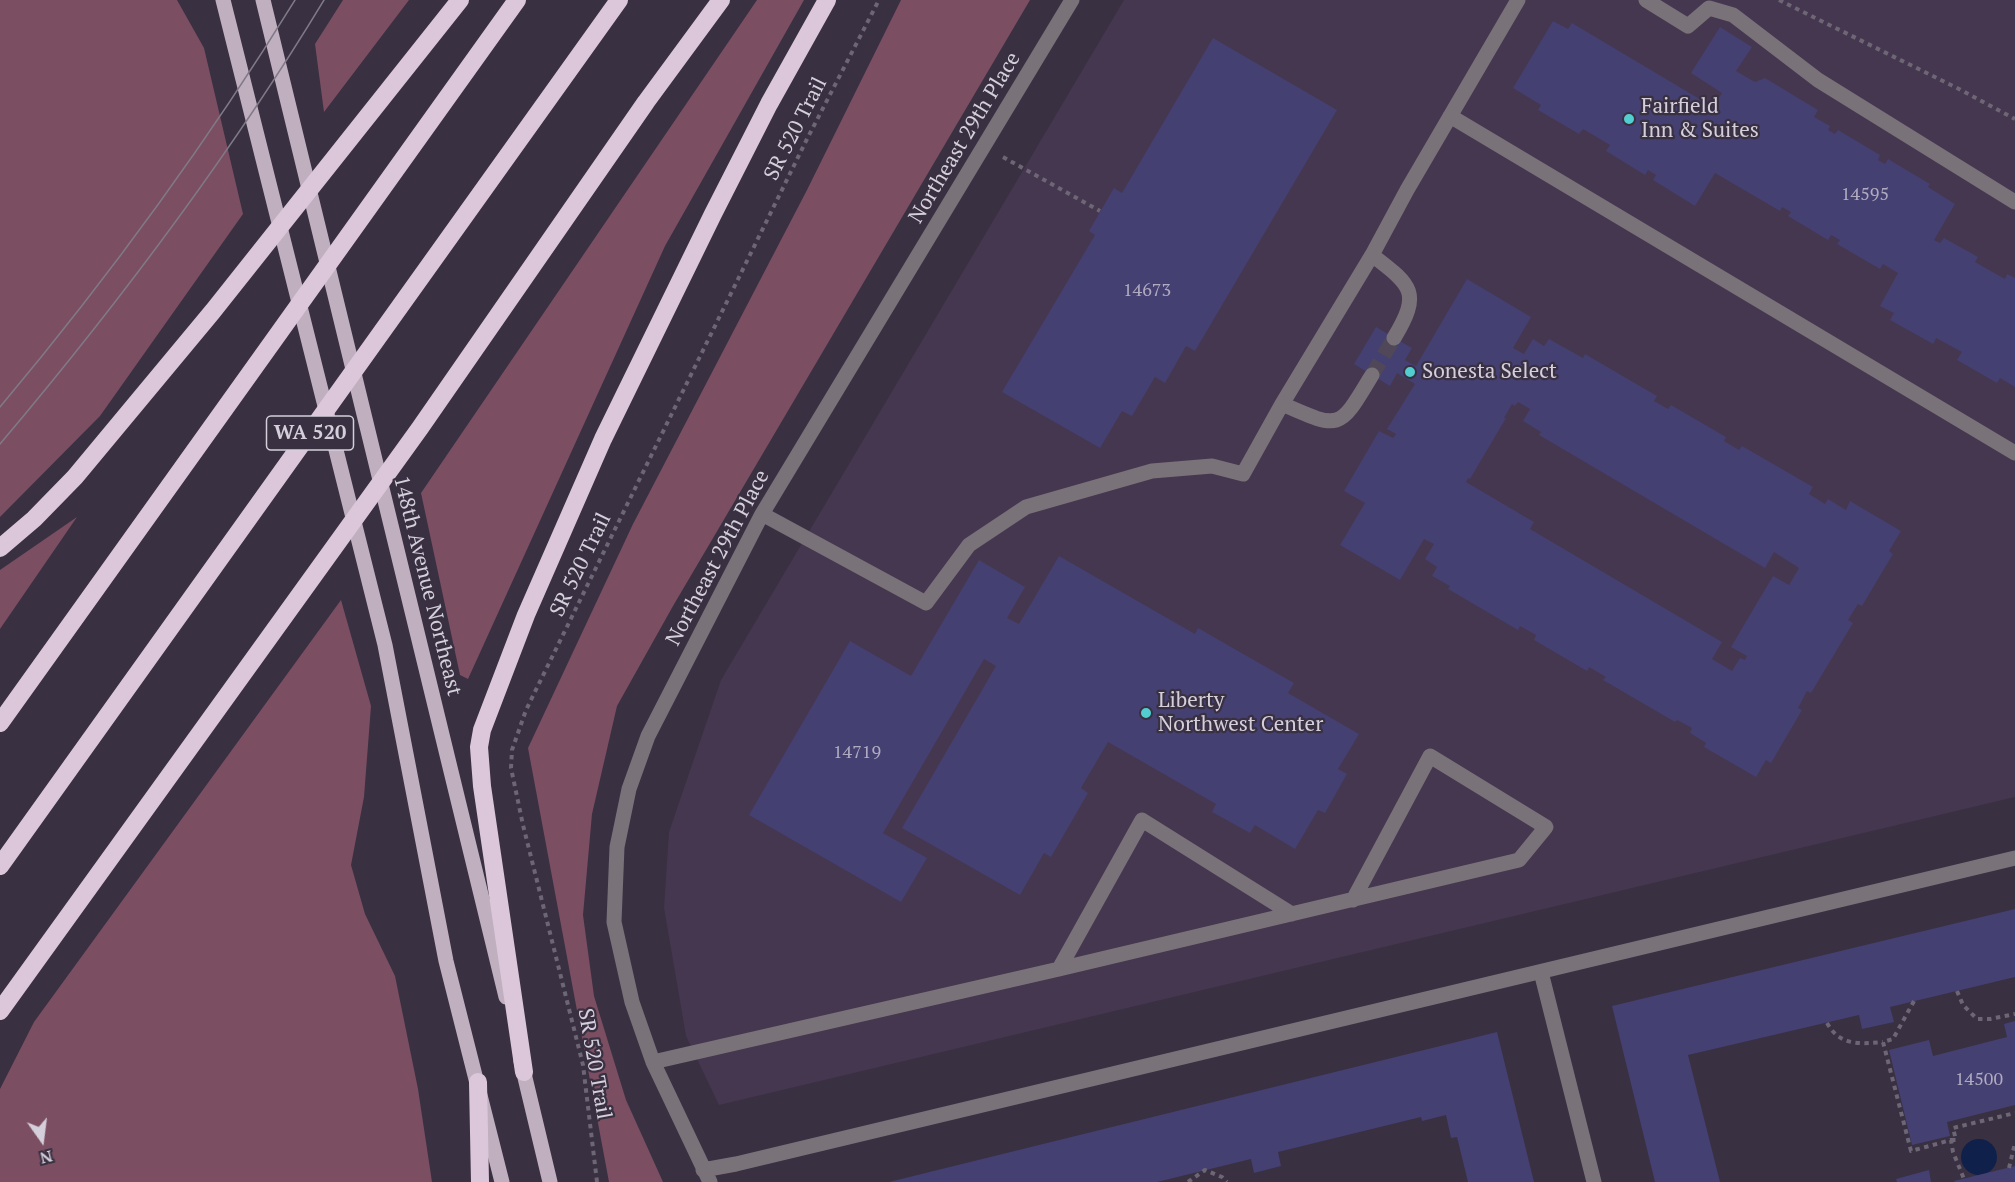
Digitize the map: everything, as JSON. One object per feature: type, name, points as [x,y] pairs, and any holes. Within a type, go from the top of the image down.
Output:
[{"type":"highway","points":[[0,548],[34,519],[75,477],[213,310],[460,0]]},
{"type":"highway","points":[[0,723],[517,0]]},
{"type":"highway","name":"WA 520","points":[[0,866],[620,0]]},
{"type":"highway","points":[[0,1011],[420,428],[646,102],[721,0]]},
{"type":"highway","points":[[524,1072],[482,786],[479,747],[482,730],[526,615],[603,439],[769,104],[827,0]]},
{"type":"highway","points":[[478,1082],[480,1182]]},
{"type":"main road","points":[[223,0],[370,585],[397,701],[446,961],[502,1182]]},
{"type":"main road","name":"148th Avenue Northeast","points":[[263,0],[550,1182]]},
{"type":"street","name":"Northeast 29th Place","points":[[707,1176],[653,1062],[632,1002],[614,922],[617,847],[629,789],[648,736],[762,514],[1072,0]]},
{"type":"street","points":[[762,514],[926,603],[969,545],[1026,507],[1152,471],[1212,466],[1243,474],[1518,0]]},
{"type":"street","points":[[1646,0],[1688,26],[1709,8],[1733,15],[1818,80],[2015,202]]},
{"type":"street","points":[[1450,116],[2015,453]]},
{"type":"street","points":[[1372,255],[1398,275],[1410,292],[1408,312],[1394,338]]},
{"type":"street","points":[[1282,404],[1329,422],[1342,419],[1353,407],[1372,375]]},
{"type":"street","points":[[653,1062],[1059,969],[1353,900],[1519,860],[1546,827],[1430,756],[1353,900]]},
{"type":"street","points":[[1059,969],[1143,820],[1292,914]]},
{"type":"street","points":[[707,1176],[736,1164],[2015,858]]},
{"type":"street","points":[[1541,972],[1594,1182]]},
{"type":"path","name":"SR 520 Trail","points":[[597,1182],[583,1065],[523,825],[511,768],[512,750],[526,710],[802,149],[879,0]]},
{"type":"path","points":[[1779,0],[2015,119]]},
{"type":"path","points":[[984,146],[1100,211]]},
{"type":"path","points":[[1957,991],[1964,1005],[1977,1019],[2015,1014]]},
{"type":"path","points":[[1827,1023],[1838,1037],[1848,1041],[1883,1042],[1893,1039],[1914,1001]]},
{"type":"path","points":[[1883,1042],[1911,1150],[1956,1140],[1953,1128],[2015,1113]]},
{"type":"path","points":[[1951,1140],[1953,1152],[1964,1179]]},
{"type":"path","points":[[2009,1168],[2015,1143]]},
{"type":"path","points":[[1188,1182],[1205,1170],[1222,1177],[1227,1182]]},
{"type":"shaded area","points":[[0,0],[177,0],[204,48],[243,214],[100,416],[0,517]]},
{"type":"shaded area","points":[[343,0],[409,0],[324,112],[315,44]]},
{"type":"shaded area","points":[[757,0],[804,0],[665,246],[468,679],[460,675],[421,493]]},
{"type":"shaded area","points":[[901,0],[1030,0],[673,606],[617,706],[592,814],[583,915],[594,996],[626,1100],[663,1182],[609,1182],[528,748],[633,524],[807,190]]},
{"type":"shaded area","points":[[1124,0],[2015,0],[2015,797],[719,1105],[686,1036],[664,908],[669,832],[721,680]]},
{"type":"shaded area","points":[[77,517],[0,629],[0,570]]},
{"type":"shaded area","points":[[341,600],[371,706],[364,797],[351,865],[365,914],[395,976],[418,1089],[432,1182],[0,1182],[0,1089],[34,1022]]},
{"type":"water","points":[[1979,1139],[1992,1144],[1997,1157],[1992,1170],[1979,1175],[1966,1170],[1961,1157],[1966,1144]]},
{"type":"building","points":[[1553,21],[1568,29],[1572,23],[1713,107],[1722,93],[1691,73],[1720,27],[1752,47],[1736,71],[1755,82],[1765,78],[1818,110],[1814,117],[1830,126],[1828,130],[1835,134],[1838,130],[1880,155],[1878,160],[1885,164],[1888,159],[1930,184],[1928,187],[1955,204],[1934,240],[1940,243],[1944,238],[1978,257],[1975,262],[2005,279],[2007,274],[2015,278],[2015,387],[2000,378],[1997,383],[1957,360],[1962,352],[1936,338],[1933,344],[1890,320],[1894,313],[1880,306],[1898,273],[1883,264],[1880,269],[1837,244],[1840,240],[1831,235],[1828,240],[1788,216],[1791,212],[1782,207],[1780,211],[1715,173],[1695,206],[1653,180],[1656,175],[1648,170],[1645,175],[1606,151],[1610,145],[1583,129],[1579,134],[1538,110],[1541,105],[1513,88]]},
{"type":"building","points":[[1213,38],[1337,110],[1195,351],[1186,346],[1165,383],[1155,377],[1132,416],[1122,411],[1100,448],[1002,392],[1095,235],[1089,231],[1114,188],[1122,193]]},
{"type":"building","points":[[1467,279],[1531,317],[1513,348],[1524,354],[1533,339],[1544,346],[1549,339],[1583,358],[1585,354],[1657,396],[1654,401],[1668,409],[1671,405],[1726,437],[1724,441],[1739,450],[1742,446],[1813,487],[1809,494],[1825,504],[1828,499],[1846,510],[1850,501],[1901,531],[1889,551],[1893,554],[1862,606],[1858,604],[1848,620],[1853,623],[1811,693],[1807,691],[1798,708],[1802,710],[1771,763],[1766,760],[1756,777],[1704,747],[1706,743],[1690,733],[1692,728],[1677,720],[1675,722],[1603,680],[1606,677],[1589,667],[1587,671],[1534,640],[1536,635],[1520,626],[1518,630],[1448,589],[1450,586],[1432,576],[1437,567],[1425,559],[1434,544],[1424,539],[1400,580],[1340,545],[1365,503],[1344,491],[1379,431],[1393,438],[1396,434],[1387,429],[1415,384],[1397,373],[1390,386],[1354,364],[1376,327],[1412,348],[1405,360],[1416,366]],"holes":[[[1518,402],[1530,409],[1523,421],[1541,432],[1539,435],[1765,568],[1774,552],[1799,568],[1789,585],[1773,576],[1731,647],[1747,656],[1745,660],[1740,658],[1732,671],[1712,659],[1722,642],[1530,529],[1534,522],[1466,482],[1468,478],[1470,479],[1506,418],[1504,418],[1512,404],[1515,406]]]},
{"type":"building","name":"Liberty Northwest Center","points":[[1059,556],[1195,634],[1198,628],[1294,683],[1288,693],[1359,734],[1338,769],[1347,774],[1325,813],[1318,810],[1295,849],[1255,825],[1250,833],[1212,812],[1216,804],[1108,742],[1081,788],[1088,793],[1051,857],[1044,853],[1020,895],[902,828],[996,666],[984,659],[883,833],[927,858],[901,902],[749,815],[850,641],[911,676],[979,560],[1025,587],[1007,618],[1019,624]]},
{"type":"building","points":[[2015,909],[2015,977],[1890,1007],[1894,1022],[1862,1029],[1859,1015],[1688,1055],[1720,1182],[1655,1182],[1612,1006]]},
{"type":"building","points":[[2015,1021],[2015,1105],[1947,1122],[1950,1136],[1912,1145],[1889,1050],[1929,1040],[1933,1056],[2007,1037],[2004,1024]]},
{"type":"building","points":[[1497,1032],[1534,1182],[1468,1182],[1457,1137],[1451,1138],[1446,1115],[1422,1121],[1421,1117],[1278,1152],[1281,1166],[1254,1173],[1251,1159],[1157,1182],[889,1182]]},
{"type":"building","points":[[2015,1166],[2015,1182],[1954,1181]]},
{"type":"building","points":[[1929,1170],[1931,1182],[1897,1182],[1896,1179]]},
{"type":"tunnel","points":[[1372,375],[1394,338]]},
{"type":"tram line","points":[[0,407],[155,209],[227,106],[295,0]]},
{"type":"tram line","points":[[0,444],[130,283],[171,228],[250,116],[324,0]]},
{"type":"place","name":"Fairfield Inn & Suites","points":[[1629,119]]},
{"type":"place","name":"Sonesta Select","points":[[1410,372]]},
{"type":"place","name":"Liberty Northwest Center","points":[[1146,713]]}]
